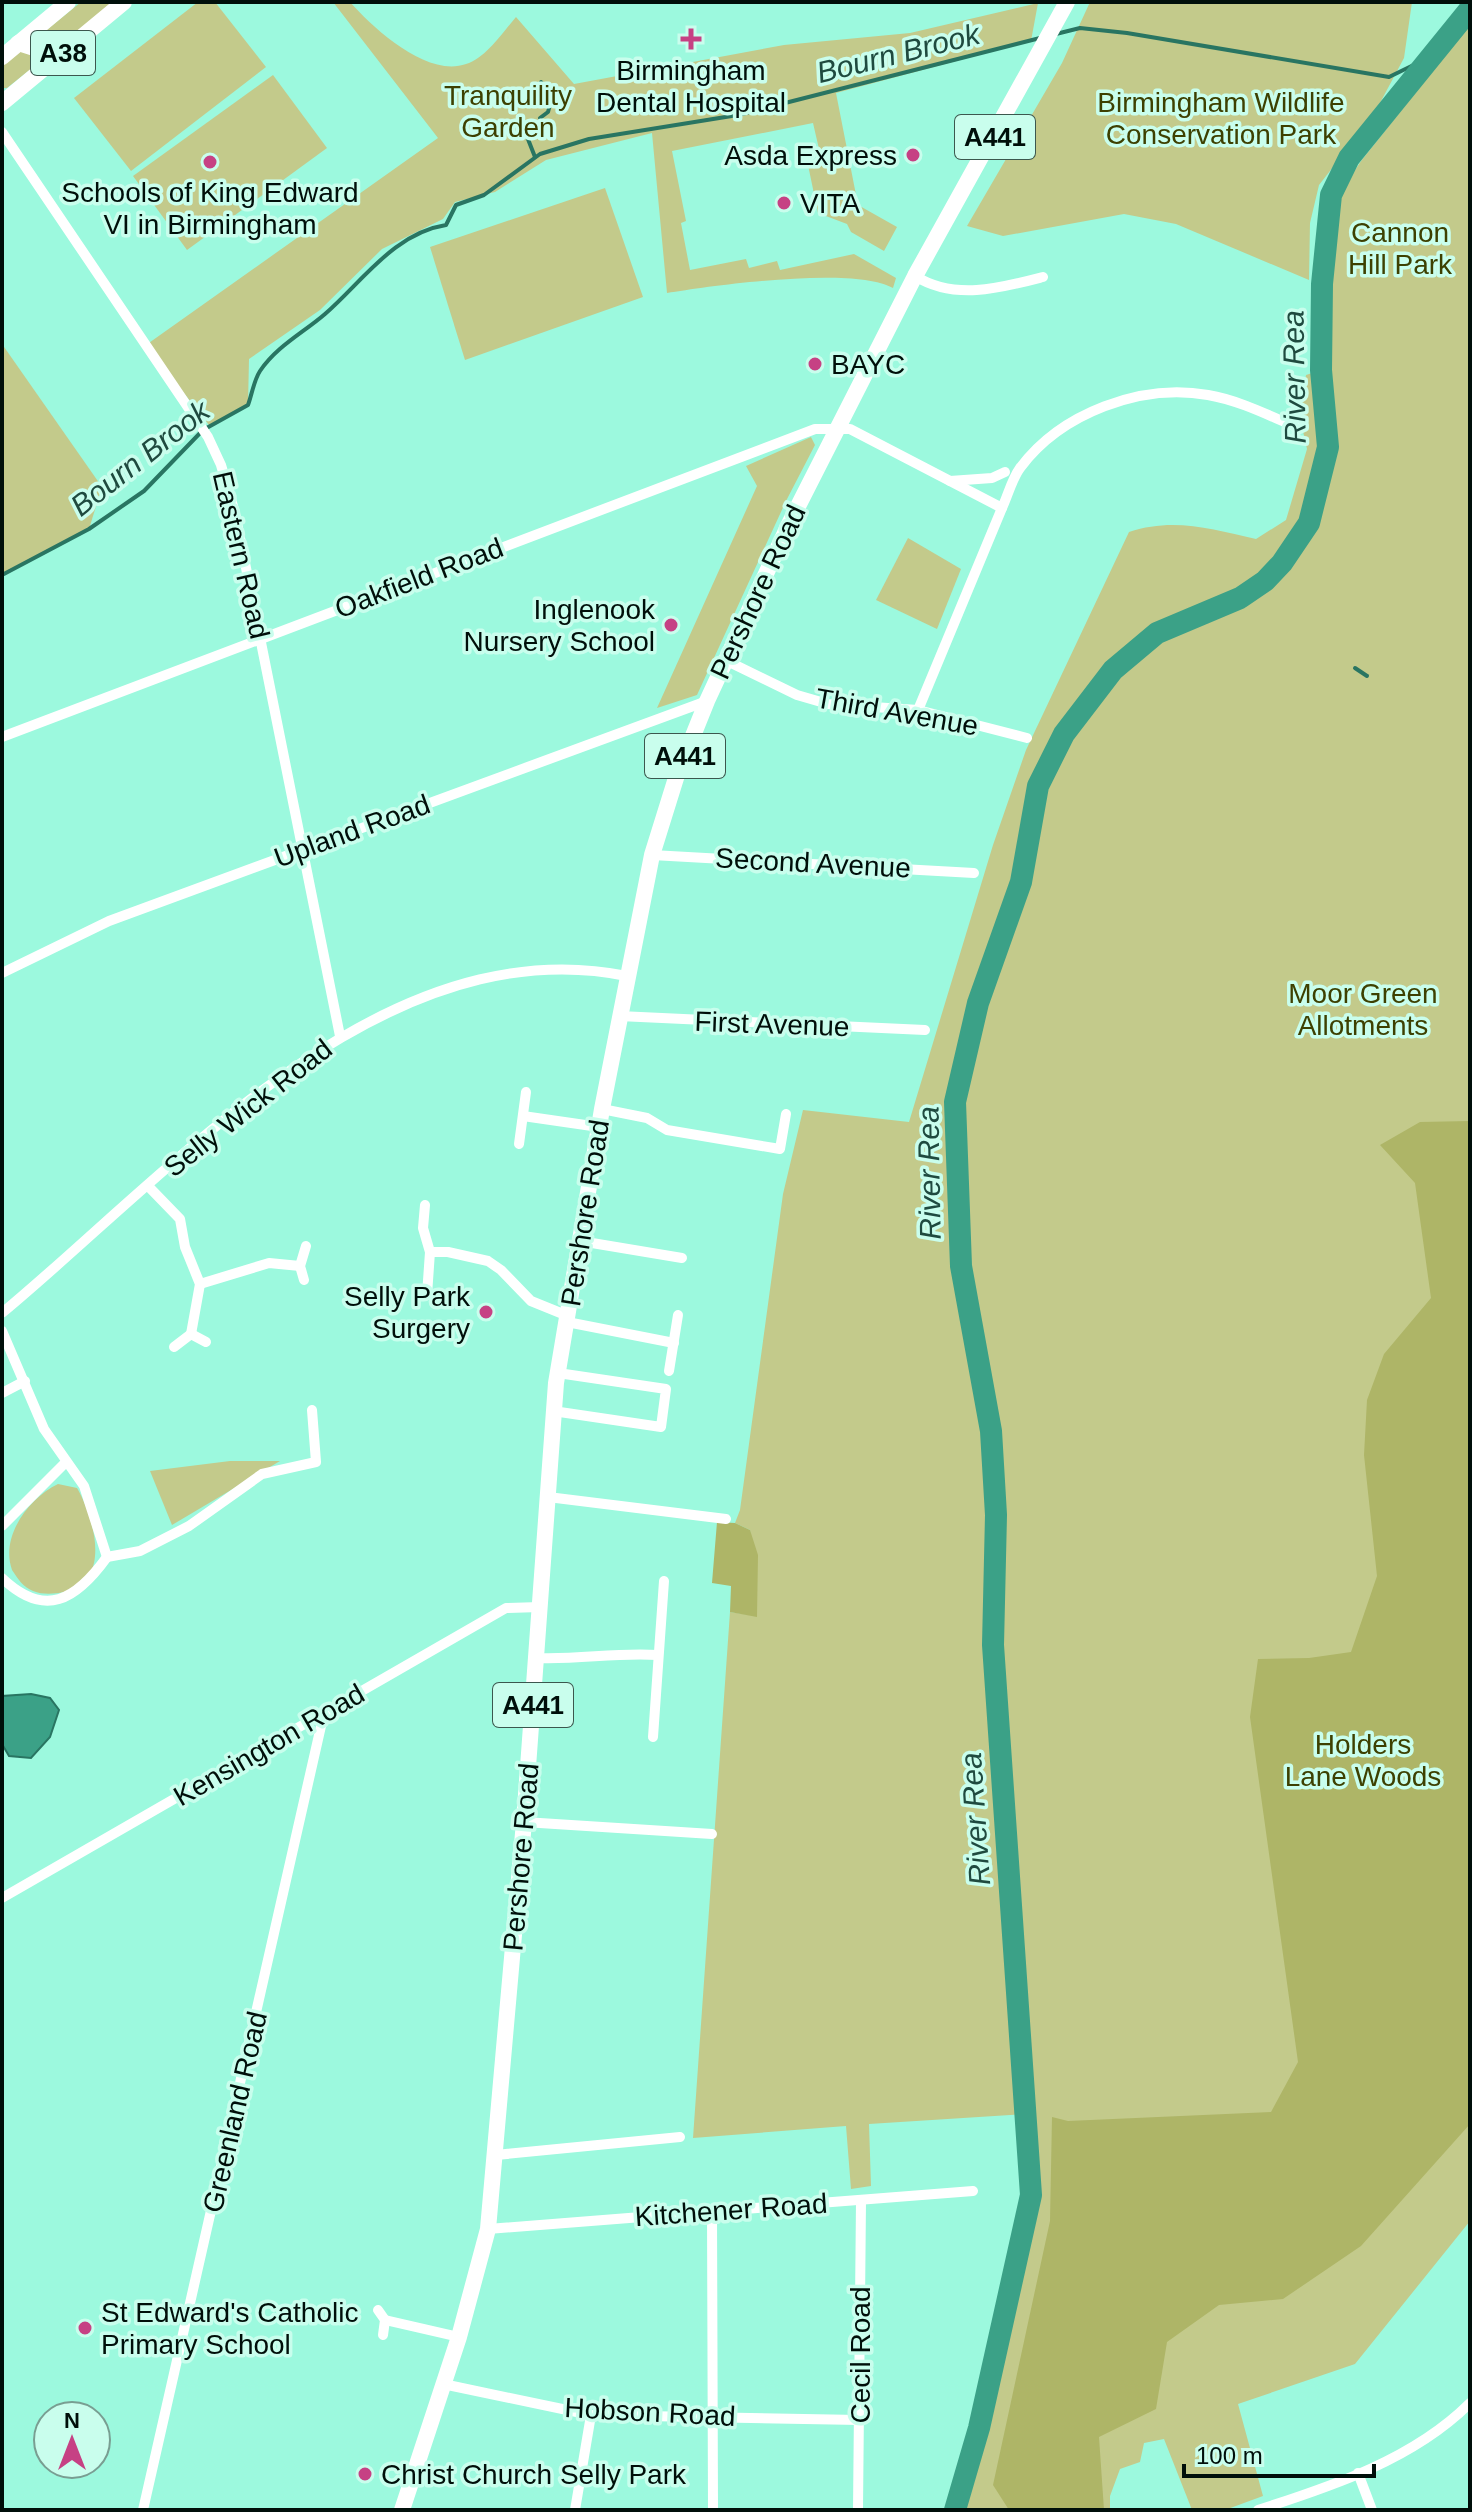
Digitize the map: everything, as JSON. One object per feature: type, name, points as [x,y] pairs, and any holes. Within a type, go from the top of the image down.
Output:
[{"type":"main road","name":"A38","points":[[2,57],[68,2]]},
{"type":"main road","name":"A38","points":[[2,103],[124,2]]},
{"type":"main road","name":"Pershore Road","points":[[402,2510],[459,2337],[488,2229],[524,1822],[553,1411],[602,1109],[652,855],[676,778],[707,701],[838,427],[915,276],[1067,2]]},
{"type":"main road","points":[[18,43],[40,50],[50,64]]},
{"type":"street","name":"Eastern Road","points":[[2,132],[200,424],[230,492],[340,1036]]},
{"type":"street","points":[[915,276],[931,286],[986,291],[1043,277]]},
{"type":"street","points":[[918,710],[1019,469],[1060,430],[1125,400],[1164,393],[1208,395],[1296,427]]},
{"type":"street","points":[[838,427],[850,429],[1002,508]]},
{"type":"street","name":"Oakfield Road","points":[[2,737],[800,434],[838,427]]},
{"type":"street","points":[[948,481],[992,478],[1005,472]]},
{"type":"street","name":"Third Avenue","points":[[725,660],[797,695],[828,704],[918,710],[1027,738]]},
{"type":"street","name":"Upland Road","points":[[2,973],[109,921],[707,701]]},
{"type":"street","name":"Second Avenue","points":[[652,855],[974,873]]},
{"type":"street","name":"Selly Wick Road","points":[[2,1313],[268,1085],[340,1036],[437,993],[524,972],[581,971],[627,976]]},
{"type":"street","name":"First Avenue","points":[[619,1016],[925,1030]]},
{"type":"street","points":[[519,1144],[526,1092]]},
{"type":"street","points":[[602,1109],[647,1118],[667,1130],[780,1149],[786,1114]]},
{"type":"street","points":[[523,1116],[599,1127]]},
{"type":"street","points":[[149,1187],[180,1219],[185,1247],[200,1284],[191,1334],[174,1347]]},
{"type":"street","points":[[425,1205],[423,1228],[430,1252],[427,1295]]},
{"type":"street","points":[[580,1241],[682,1258]]},
{"type":"street","points":[[304,1280],[300,1266],[306,1246]]},
{"type":"street","points":[[430,1252],[448,1252],[488,1261],[531,1301],[567,1319],[674,1343]]},
{"type":"street","points":[[200,1284],[269,1263],[300,1266]]},
{"type":"street","points":[[669,1371],[678,1315]]},
{"type":"street","points":[[2,1331],[44,1429],[92,1503],[107,1557]]},
{"type":"street","points":[[191,1334],[206,1342]]},
{"type":"street","points":[[553,1411],[661,1427],[666,1389],[558,1373]]},
{"type":"street","points":[[2,1393],[25,1381]]},
{"type":"street","points":[[2,1578],[18,1593],[38,1601],[60,1600],[83,1587],[107,1557],[140,1551],[189,1526],[262,1474],[316,1462],[312,1410]]},
{"type":"street","points":[[2,1526],[66,1462]]},
{"type":"street","points":[[548,1497],[726,1519]]},
{"type":"street","points":[[653,1737],[664,1581]]},
{"type":"street","name":"Kensington Road","points":[[2,1898],[506,1608],[540,1607]]},
{"type":"street","points":[[536,1658],[572,1660],[619,1652],[658,1655]]},
{"type":"street","name":"Greenland Road","points":[[143,2510],[324,1713]]},
{"type":"street","points":[[524,1822],[712,1834]]},
{"type":"street","points":[[496,2155],[680,2137]]},
{"type":"street","name":"Kitchener Road","points":[[488,2229],[973,2191]]},
{"type":"street","name":"Cecil Road","points":[[858,2510],[861,2201]]},
{"type":"street","points":[[712,2211],[713,2510]]},
{"type":"street","points":[[378,2310],[385,2320],[459,2337]]},
{"type":"street","points":[[383,2335],[385,2320]]},
{"type":"street","name":"Hobson Road","points":[[443,2384],[591,2415],[860,2420]]},
{"type":"street","points":[[1258,2510],[1319,2491],[1358,2473],[1440,2430],[1470,2403]]},
{"type":"street","points":[[575,2510],[591,2415]]},
{"type":"street","points":[[1358,2473],[1372,2510]]},
{"type":"green space","points":[[81,2],[115,2],[7,88],[2,88],[2,66]]},
{"type":"green space","points":[[198,2],[215,2],[266,67],[131,171],[74,98]]},
{"type":"green space","name":"Tranquility Garden","points":[[333,2],[350,2],[372,25],[402,48],[435,64],[451,66],[466,64],[480,56],[516,17],[574,84],[784,45],[910,33],[1038,3],[1031,41],[836,93],[858,205],[897,227],[884,251],[851,232],[847,224],[818,213],[808,165],[822,162],[813,123],[672,151],[686,221],[681,223],[690,270],[746,259],[749,268],[777,261],[780,270],[854,254],[896,278],[893,288],[848,278],[817,278],[749,282],[667,293],[652,133],[546,160],[495,192],[455,202],[443,219],[382,249],[320,310],[249,359],[248,405],[209,425],[146,345],[438,138]]},
{"type":"green space","name":"Birmingham Wildlife Conservation Park","points":[[1090,2],[1412,2],[1404,58],[1373,116],[1319,185],[1310,223],[1309,280],[1176,224],[1124,214],[1003,236],[967,226],[1062,63]]},
{"type":"green space","points":[[1470,24],[1470,2221],[1355,2364],[1238,2404],[1263,2496],[1225,2510],[1192,2510],[1164,2439],[1144,2443],[1140,2462],[1120,2469],[1110,2496],[1110,2510],[955,2510],[979,2427],[1031,2195],[1027,2114],[869,2124],[871,2186],[851,2189],[846,2126],[693,2138],[730,1612],[757,1616],[750,1530],[735,1523],[740,1510],[783,1194],[803,1110],[909,1122],[993,845],[1026,750],[1129,532],[1177,525],[1208,528],[1256,539],[1286,520],[1307,449],[1300,418],[1306,375],[1328,368],[1331,222],[1340,193],[1361,161]]},
{"type":"green space","points":[[273,75],[327,148],[187,250],[133,176]]},
{"type":"green space","points":[[605,188],[643,297],[465,360],[430,247]]},
{"type":"green space","points":[[2,344],[102,487],[89,529],[2,575]]},
{"type":"green space","points":[[811,437],[815,445],[697,695],[657,708],[757,486],[746,466]]},
{"type":"green space","points":[[908,538],[961,569],[937,629],[876,600]]},
{"type":"green space","name":"Holders Lane Woods","points":[[1470,1121],[1470,2124],[1361,2246],[1283,2299],[1219,2305],[1167,2342],[1156,2409],[1099,2437],[1104,2510],[1009,2510],[993,2485],[1050,2221],[1052,2117],[1068,2121],[1271,2112],[1298,2062],[1250,1717],[1258,1659],[1309,1658],[1351,1652],[1377,1576],[1364,1455],[1367,1400],[1384,1354],[1431,1298],[1415,1183],[1380,1145],[1420,1122]]},
{"type":"green space","points":[[230,1461],[280,1461],[172,1525],[150,1471]]},
{"type":"green space","points":[[58,1484],[77,1488],[83,1500],[93,1531],[94,1562],[89,1576],[79,1586],[64,1592],[41,1593],[26,1587],[12,1570],[10,1544],[28,1508]]},
{"type":"green space","points":[[717,1522],[735,1523],[750,1530],[758,1555],[757,1617],[730,1612],[731,1586],[712,1583]]},
{"type":"shaded area","points":[[31,1694],[50,1698],[59,1710],[50,1737],[31,1758],[9,1756],[2,1744],[2,1696]]},
{"type":"waterway","name":"River Rea","points":[[955,2510],[979,2428],[1031,2195],[993,1645],[996,1515],[991,1431],[961,1266],[955,1102],[978,1003],[1021,882],[1038,786],[1064,734],[1113,670],[1157,633],[1240,598],[1265,581],[1282,563],[1309,523],[1328,447],[1321,370],[1322,284],[1331,195],[1349,158],[1470,9]]},
{"type":"waterway","name":"Bourn Brook","points":[[1056,34],[1080,28],[1127,33],[1389,77],[1432,56]]},
{"type":"waterway","name":"Bourn Brook","points":[[2,575],[89,529],[144,491],[203,430],[248,405],[256,379],[267,362],[325,314],[380,260],[410,238],[446,225],[456,205],[484,195],[540,154],[589,139],[738,115],[1040,38]]},
{"type":"waterway","points":[[540,118],[548,112],[551,101],[541,82]]},
{"type":"waterway","points":[[533,122],[524,129],[535,157]]},
{"type":"waterway","points":[[1355,668],[1367,676]]},
{"type":"place","name":"Birmingham Dental Hospital","points":[[691,39]]},
{"type":"place","name":"Asda Express","points":[[913,155]]},
{"type":"place","name":"Schools of King Edward VI in Birmingham","points":[[210,162]]},
{"type":"place","name":"VITA","points":[[784,203]]},
{"type":"place","name":"BAYC","points":[[815,364]]},
{"type":"place","name":"Inglenook Nursery School","points":[[671,625]]},
{"type":"place","name":"Selly Park Surgery","points":[[486,1312]]},
{"type":"place","name":"St Edward's Catholic Primary School","points":[[85,2328]]},
{"type":"place","name":"Christ Church Selly Park","points":[[365,2474]]},
{"type":"park label","name":"Cannon Hill Park","points":[[1400,248]]},
{"type":"park label","name":"Moor Green Allotments","points":[[1363,1009]]}]
